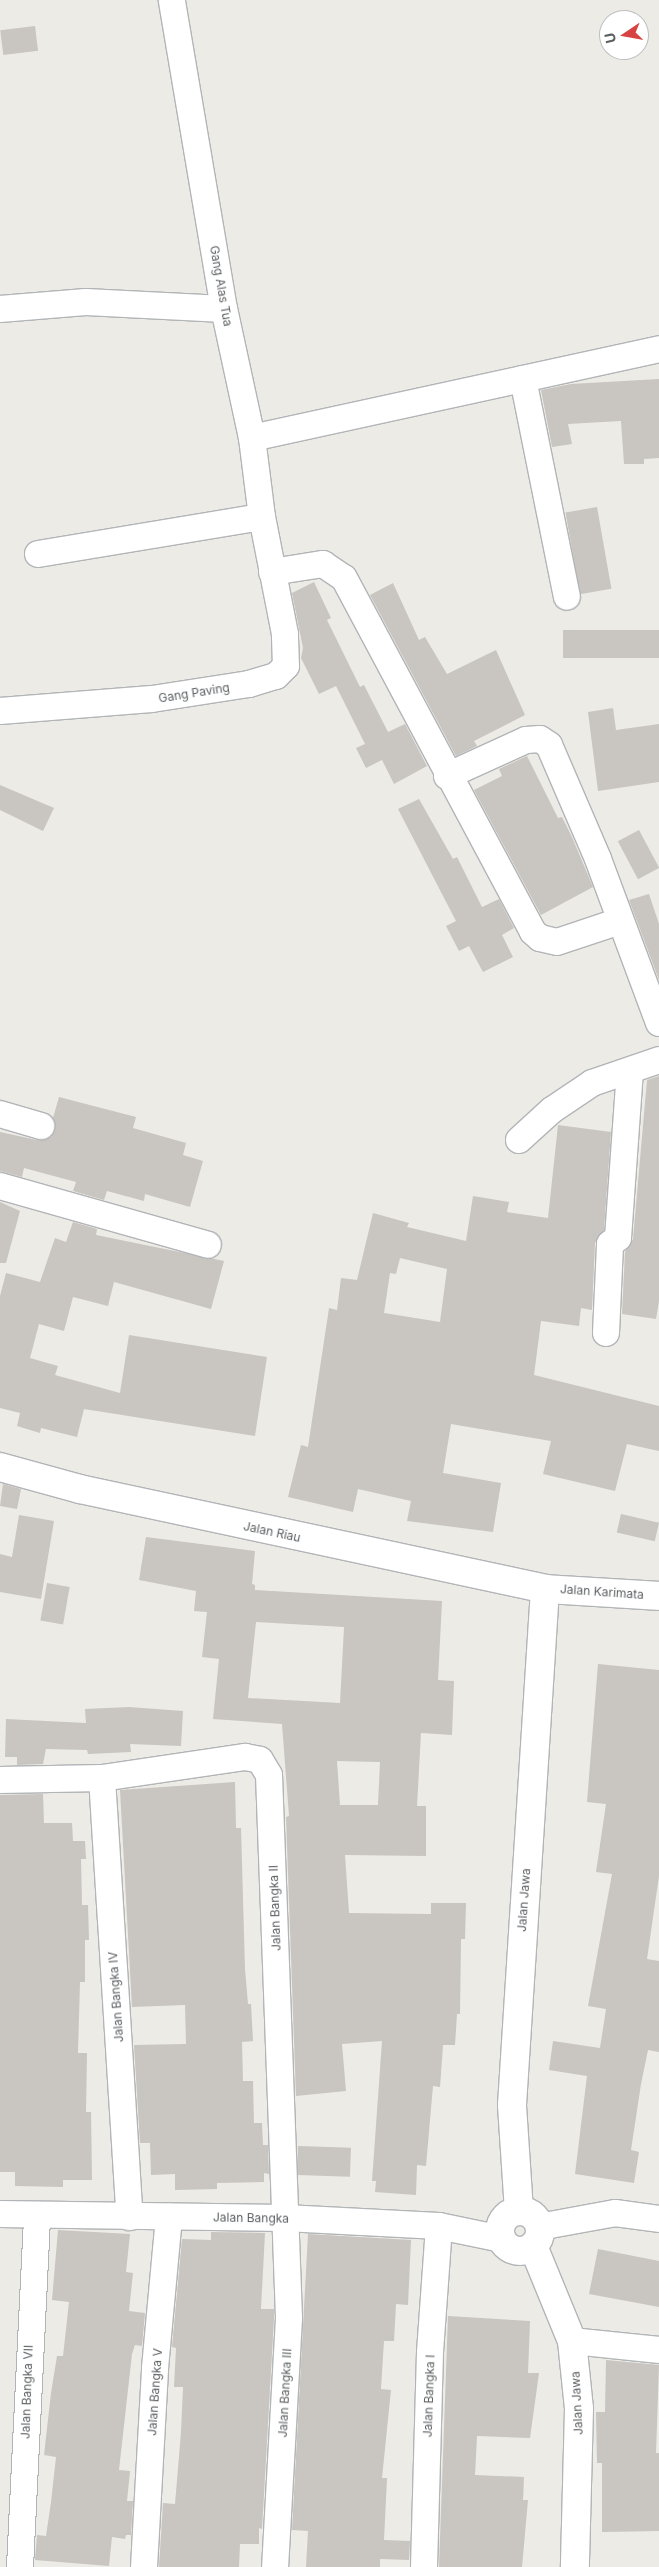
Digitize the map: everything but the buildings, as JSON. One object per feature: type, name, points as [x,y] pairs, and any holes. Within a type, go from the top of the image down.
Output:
[{"type":"main road","name":"Jalan Riau","points":[[0,1467],[80,1489],[545,1589]]},
{"type":"main road","name":"Jalan Karimata","points":[[545,1589],[659,1596]]},
{"type":"main road","name":"Jalan Jawa","points":[[545,1589],[512,2105],[531,2228],[572,2341],[579,2408],[575,2567]]},
{"type":"main road","points":[[501,2238],[501,2223],[512,2213],[531,2228]]},
{"type":"street","name":"Gang Alas Tua","points":[[172,0],[224,309],[252,438],[262,517],[272,572]]},
{"type":"street","points":[[0,309],[86,302],[224,309]]},
{"type":"street","points":[[252,438],[659,349]]},
{"type":"street","points":[[523,379],[567,597]]},
{"type":"street","points":[[38,554],[262,517]]},
{"type":"street","points":[[272,572],[323,564],[340,573],[525,921],[537,936],[562,942],[620,921]]},
{"type":"street","name":"Gang Paving","points":[[0,711],[152,699],[249,684],[276,676],[286,666],[286,650],[272,572]]},
{"type":"street","points":[[447,776],[526,740],[536,739],[546,743],[584,823],[659,1023]]},
{"type":"street","points":[[519,1140],[552,1110],[592,1083],[659,1060]]},
{"type":"street","points":[[606,1333],[610,1244],[618,1238],[630,1071]]},
{"type":"street","points":[[0,1114],[42,1126]]},
{"type":"street","points":[[0,1186],[208,1245]]},
{"type":"street","name":"Jalan Bangka II","points":[[0,1780],[102,1778],[245,1757],[260,1760],[266,1768],[270,1784],[285,2218]]},
{"type":"street","name":"Jalan Bangka IV","points":[[102,1778],[130,2217]]},
{"type":"street","points":[[531,2228],[615,2213],[659,2219]]},
{"type":"street","name":"Jalan Bangka","points":[[0,2214],[37,2217],[285,2218],[439,2226],[501,2238]]},
{"type":"street","name":"Jalan Bangka VII","points":[[14,2552],[37,2217]]},
{"type":"street","name":"Jalan Bangka V","points":[[144,2567],[156,2368],[170,2217]]},
{"type":"street","name":"Jalan Bangka III","points":[[275,2567],[289,2318],[285,2218]]},
{"type":"street","name":"Jalan Bangka I","points":[[424,2567],[430,2352],[439,2226]]},
{"type":"street","points":[[572,2341],[659,2350]]}]
